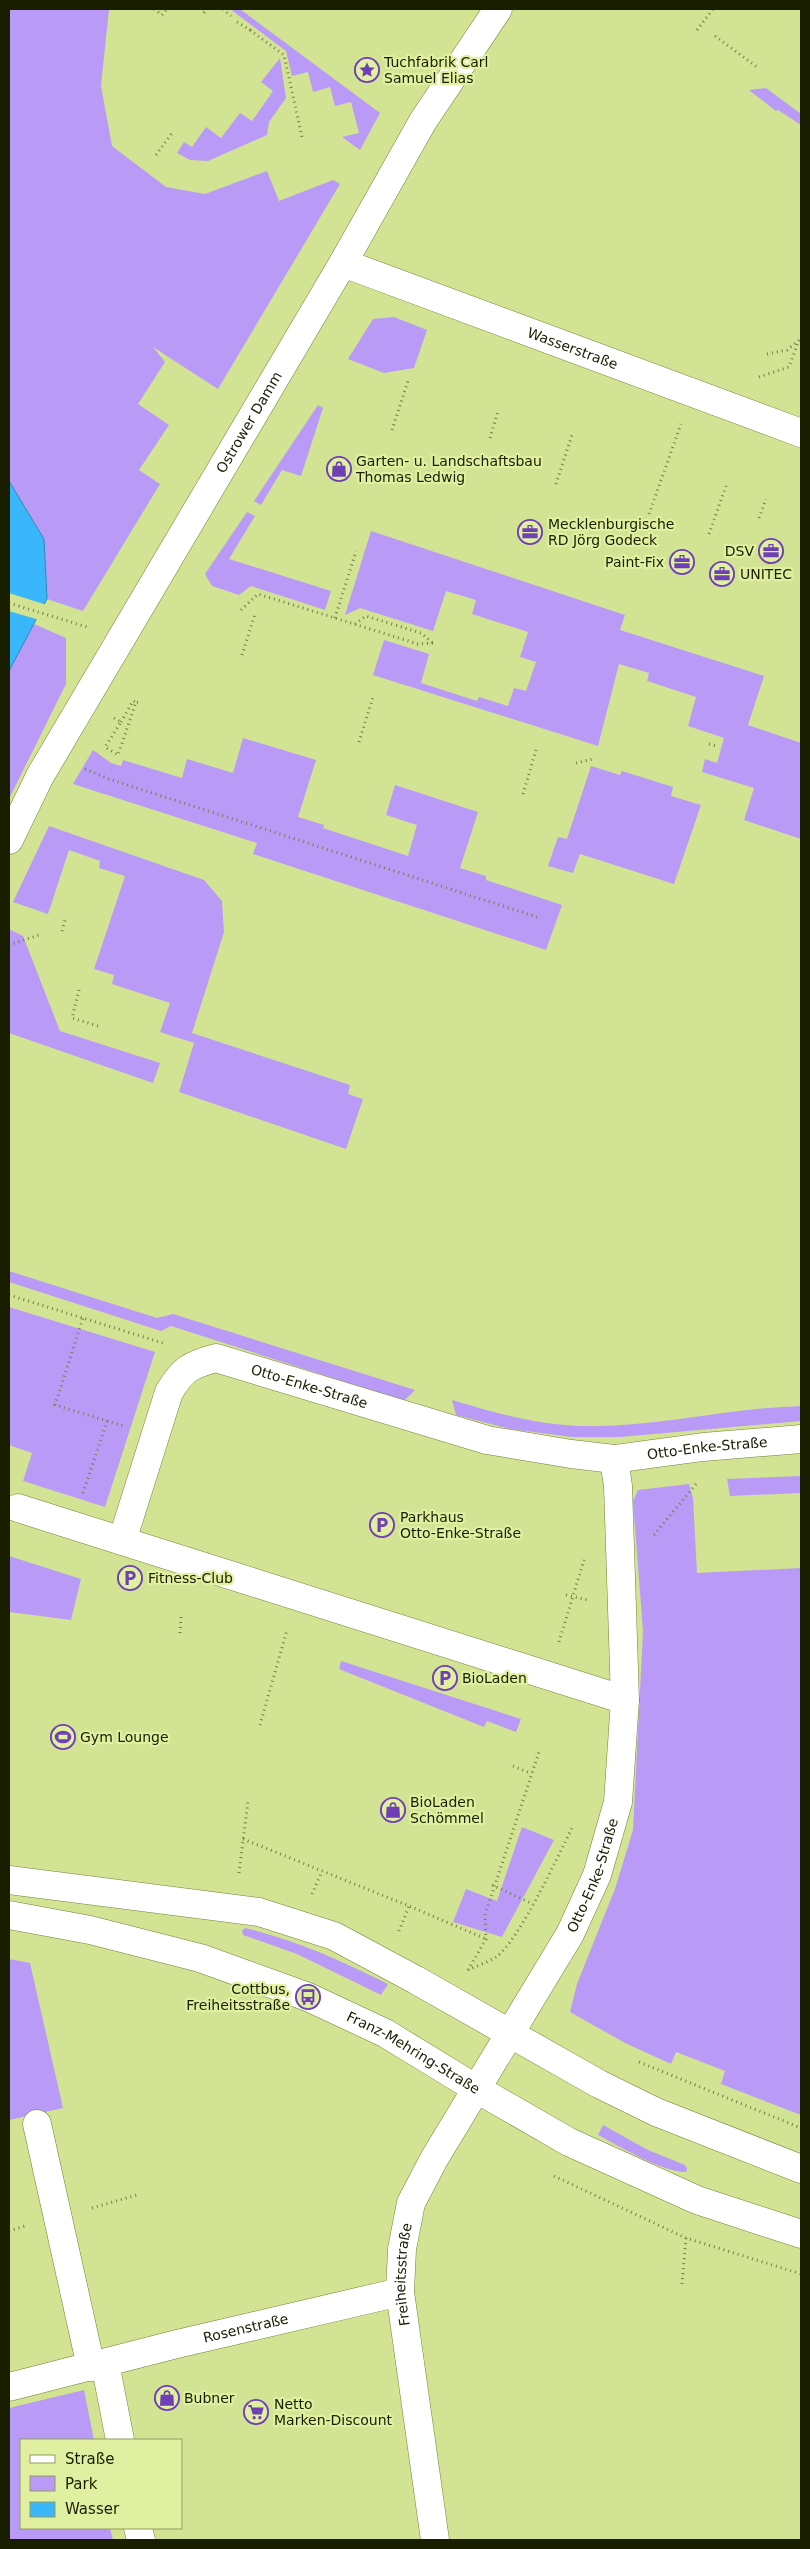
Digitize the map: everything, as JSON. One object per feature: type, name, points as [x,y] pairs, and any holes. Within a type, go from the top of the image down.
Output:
[{"type":"street","name":"Ostrower Damm","points":[[9,840],[53,754],[344,262],[423,121],[498,9]]},
{"type":"street","name":"Wasserstraße","points":[[344,262],[801,433]]},
{"type":"street","name":"Otto-Enke-Straße","points":[[122,1541],[169,1392],[179,1376],[192,1364],[216,1358],[487,1440],[614,1459],[703,1447],[801,1439]]},
{"type":"street","name":"Otto-Enke-Straße","points":[[510,2034],[570,1934],[597,1875],[618,1802],[625,1700],[618,1486],[614,1459]]},
{"type":"street","points":[[18,1508],[625,1700]]},
{"type":"street","points":[[9,1880],[259,1912],[334,1936],[599,2084],[656,2112],[801,2168]]},
{"type":"street","name":"Franz-Mehring-Straße","points":[[9,1915],[90,1930],[200,1958],[308,1997],[385,2033],[569,2142],[696,2200],[801,2234]]},
{"type":"street","name":"Freiheitsstraße","points":[[435,2540],[400,2292],[402,2249],[411,2203],[475,2088],[510,2034]]},
{"type":"street","points":[[36,2124],[98,2365],[120,2439]]},
{"type":"street","name":"Rosenstraße","points":[[9,2387],[177,2344],[400,2292]]},
{"type":"path","points":[[154,9],[162,15],[167,9]]},
{"type":"path","points":[[223,9],[231,16]]},
{"type":"path","points":[[697,30],[713,9]]},
{"type":"path","points":[[238,22],[284,55],[302,137]]},
{"type":"path","points":[[715,36],[757,67]]},
{"type":"path","points":[[156,155],[172,133]]},
{"type":"path","points":[[767,354],[787,350],[800,340]]},
{"type":"path","points":[[759,377],[789,367],[800,340]]},
{"type":"path","points":[[392,430],[408,381]]},
{"type":"path","points":[[490,438],[498,411]]},
{"type":"path","points":[[649,514],[683,420]]},
{"type":"path","points":[[556,484],[572,435]]},
{"type":"path","points":[[710,534],[726,486]]},
{"type":"path","points":[[759,518],[766,499]]},
{"type":"path","points":[[334,618],[356,551]]},
{"type":"path","points":[[242,610],[258,594],[418,644],[433,643],[422,633],[366,616],[355,624]]},
{"type":"path","points":[[9,603],[88,628]]},
{"type":"path","points":[[242,655],[255,614]]},
{"type":"path","points":[[360,742],[373,697]]},
{"type":"path","points":[[120,722],[133,701],[142,703]]},
{"type":"path","points":[[117,728],[105,747],[118,755],[136,702]]},
{"type":"path","points":[[708,744],[716,746]]},
{"type":"path","points":[[523,794],[536,750]]},
{"type":"path","points":[[53,754],[109,780],[537,917]]},
{"type":"path","points":[[576,763],[593,760]]},
{"type":"path","points":[[62,931],[65,920]]},
{"type":"path","points":[[9,945],[39,935]]},
{"type":"path","points":[[79,990],[72,1018],[98,1026]]},
{"type":"path","points":[[9,1295],[164,1344]]},
{"type":"path","points":[[82,1498],[107,1420],[55,1405],[84,1318]]},
{"type":"path","points":[[558,1646],[587,1550]]},
{"type":"path","points":[[566,1595],[591,1600]]},
{"type":"path","points":[[260,1726],[297,1596]]},
{"type":"path","points":[[180,1634],[182,1617]]},
{"type":"path","points":[[540,1749],[493,1885],[485,1915],[486,1939],[468,1970],[498,1956],[514,1936],[533,1904],[576,1820]]},
{"type":"path","points":[[513,1766],[530,1774]]},
{"type":"path","points":[[239,1873],[248,1801]]},
{"type":"path","points":[[243,1839],[486,1939]]},
{"type":"path","points":[[311,1894],[322,1871]]},
{"type":"path","points":[[493,1885],[533,1904]]},
{"type":"path","points":[[398,1934],[409,1906]]},
{"type":"path","points":[[633,2059],[801,2128]]},
{"type":"path","points":[[682,2284],[686,2238]]},
{"type":"green space","points":[[9,9],[109,9],[101,86],[112,146],[166,187],[205,194],[267,171],[279,201],[333,180],[340,184],[218,389],[153,347],[165,362],[138,404],[169,425],[139,470],[160,484],[83,611],[47,599],[44,539],[9,481]]},
{"type":"green space","points":[[230,9],[240,9],[380,113],[360,150],[342,137],[359,133],[351,102],[335,106],[330,87],[313,92],[308,72],[292,76],[286,51]]},
{"type":"green space","points":[[280,58],[286,98],[269,122],[267,135],[208,161],[190,160],[177,153],[184,142],[192,147],[206,127],[221,138],[240,113],[252,121],[273,91],[261,82]]},
{"type":"green space","points":[[766,88],[801,114],[801,125],[778,110],[776,111],[749,90]]},
{"type":"green space","points":[[394,317],[427,330],[414,368],[384,373],[348,359],[373,319]]},
{"type":"green space","points":[[318,405],[323,408],[301,476],[282,470],[261,505],[254,501]]},
{"type":"green space","points":[[247,512],[255,516],[229,559],[331,591],[325,610],[251,586],[239,595],[212,586],[205,574]]},
{"type":"green space","points":[[371,531],[625,615],[620,630],[764,676],[748,725],[801,743],[801,839],[744,820],[754,788],[702,772],[705,759],[717,763],[724,738],[688,726],[696,697],[647,681],[649,673],[619,664],[598,746],[373,675],[384,640],[429,654],[421,683],[477,701],[479,697],[508,706],[514,688],[526,691],[536,662],[520,657],[528,632],[472,614],[476,600],[446,591],[433,631],[360,608],[345,615]]},
{"type":"green space","points":[[34,624],[66,638],[66,684],[9,799],[9,671]]},
{"type":"green space","points":[[243,738],[316,760],[298,817],[324,825],[323,828],[408,856],[417,825],[386,815],[395,785],[478,812],[460,868],[486,876],[486,880],[562,905],[546,950],[253,854],[257,843],[73,784],[93,750],[111,763],[121,766],[123,760],[182,778],[187,759],[233,773]]},
{"type":"green space","points":[[591,766],[620,775],[622,771],[673,787],[671,796],[701,805],[674,884],[580,854],[573,873],[548,866],[558,837],[567,839]]},
{"type":"green space","points":[[49,826],[204,880],[222,901],[224,932],[192,1033],[350,1085],[348,1094],[363,1099],[346,1149],[179,1092],[194,1043],[160,1032],[170,1003],[112,984],[114,975],[94,969],[125,876],[99,868],[100,861],[69,850],[48,914],[13,902]]},
{"type":"green space","points":[[9,929],[23,936],[60,1031],[160,1063],[153,1083],[9,1033]]},
{"type":"green space","points":[[9,1271],[157,1318],[173,1314],[415,1390],[404,1401],[171,1326],[161,1331],[9,1282]]},
{"type":"green space","points":[[9,1307],[155,1352],[105,1507],[23,1481],[32,1453],[9,1445]]},
{"type":"green space","points":[[452,1400],[516,1418],[565,1425],[609,1426],[637,1424],[746,1410],[801,1406],[801,1421],[620,1437],[572,1437],[510,1429],[456,1415]]},
{"type":"green space","points":[[801,1476],[801,1493],[730,1496],[727,1479]]},
{"type":"green space","points":[[689,1484],[693,1498],[697,1573],[801,1568],[801,2115],[721,2084],[725,2071],[676,2052],[671,2064],[625,2043],[570,2012],[577,1984],[615,1889],[633,1830],[643,1631],[633,1501],[638,1490]]},
{"type":"green space","points":[[9,1556],[81,1579],[71,1620],[9,1612]]},
{"type":"green space","points":[[341,1661],[521,1719],[516,1732],[487,1721],[484,1727],[339,1669]]},
{"type":"green space","points":[[522,1827],[554,1840],[502,1937],[453,1922],[466,1889],[497,1901]]},
{"type":"green space","points":[[245,1928],[318,1952],[388,1984],[381,1995],[297,1954],[243,1935],[242,1931]]},
{"type":"green space","points":[[9,1959],[30,1963],[63,2108],[9,2120]]},
{"type":"green space","points":[[603,2125],[648,2150],[685,2165],[686,2172],[653,2163],[598,2135]]},
{"type":"green space","points":[[84,2390],[94,2439],[20,2439],[20,2529],[110,2529],[113,2540],[9,2540],[9,2408]]},
{"type":"water","points":[[9,481],[44,539],[47,599],[9,671]]},
{"type":"pier","points":[[9,593],[47,605],[39,620],[9,611]]},
{"type":"place","name":"Tuchfabrik Carl Samuel Elias","points":[[367,70]]},
{"type":"place","name":"Garten- u. Landschaftsbau Thomas Ledwig","points":[[339,469]]},
{"type":"place","name":"Mecklenburgische RD Jörg Godeck","points":[[530,532]]},
{"type":"place","name":"DSV","points":[[771,551]]},
{"type":"place","name":"Paint-Fix","points":[[682,562]]},
{"type":"place","name":"UNITEC","points":[[722,574]]},
{"type":"place","name":"Parkhaus Otto-Enke-Straße","points":[[382,1525]]},
{"type":"place","name":"Fitness-Club","points":[[130,1578]]},
{"type":"place","name":"BioLaden","points":[[445,1678]]},
{"type":"place","name":"Gym Lounge","points":[[63,1737]]},
{"type":"place","name":"BioLaden Schömmel","points":[[393,1810]]},
{"type":"place","name":"Cottbus, Freiheitsstraße","points":[[308,1997]]},
{"type":"place","name":"Bubner","points":[[167,2398]]},
{"type":"place","name":"Netto Marken-Discount","points":[[256,2412]]}]
